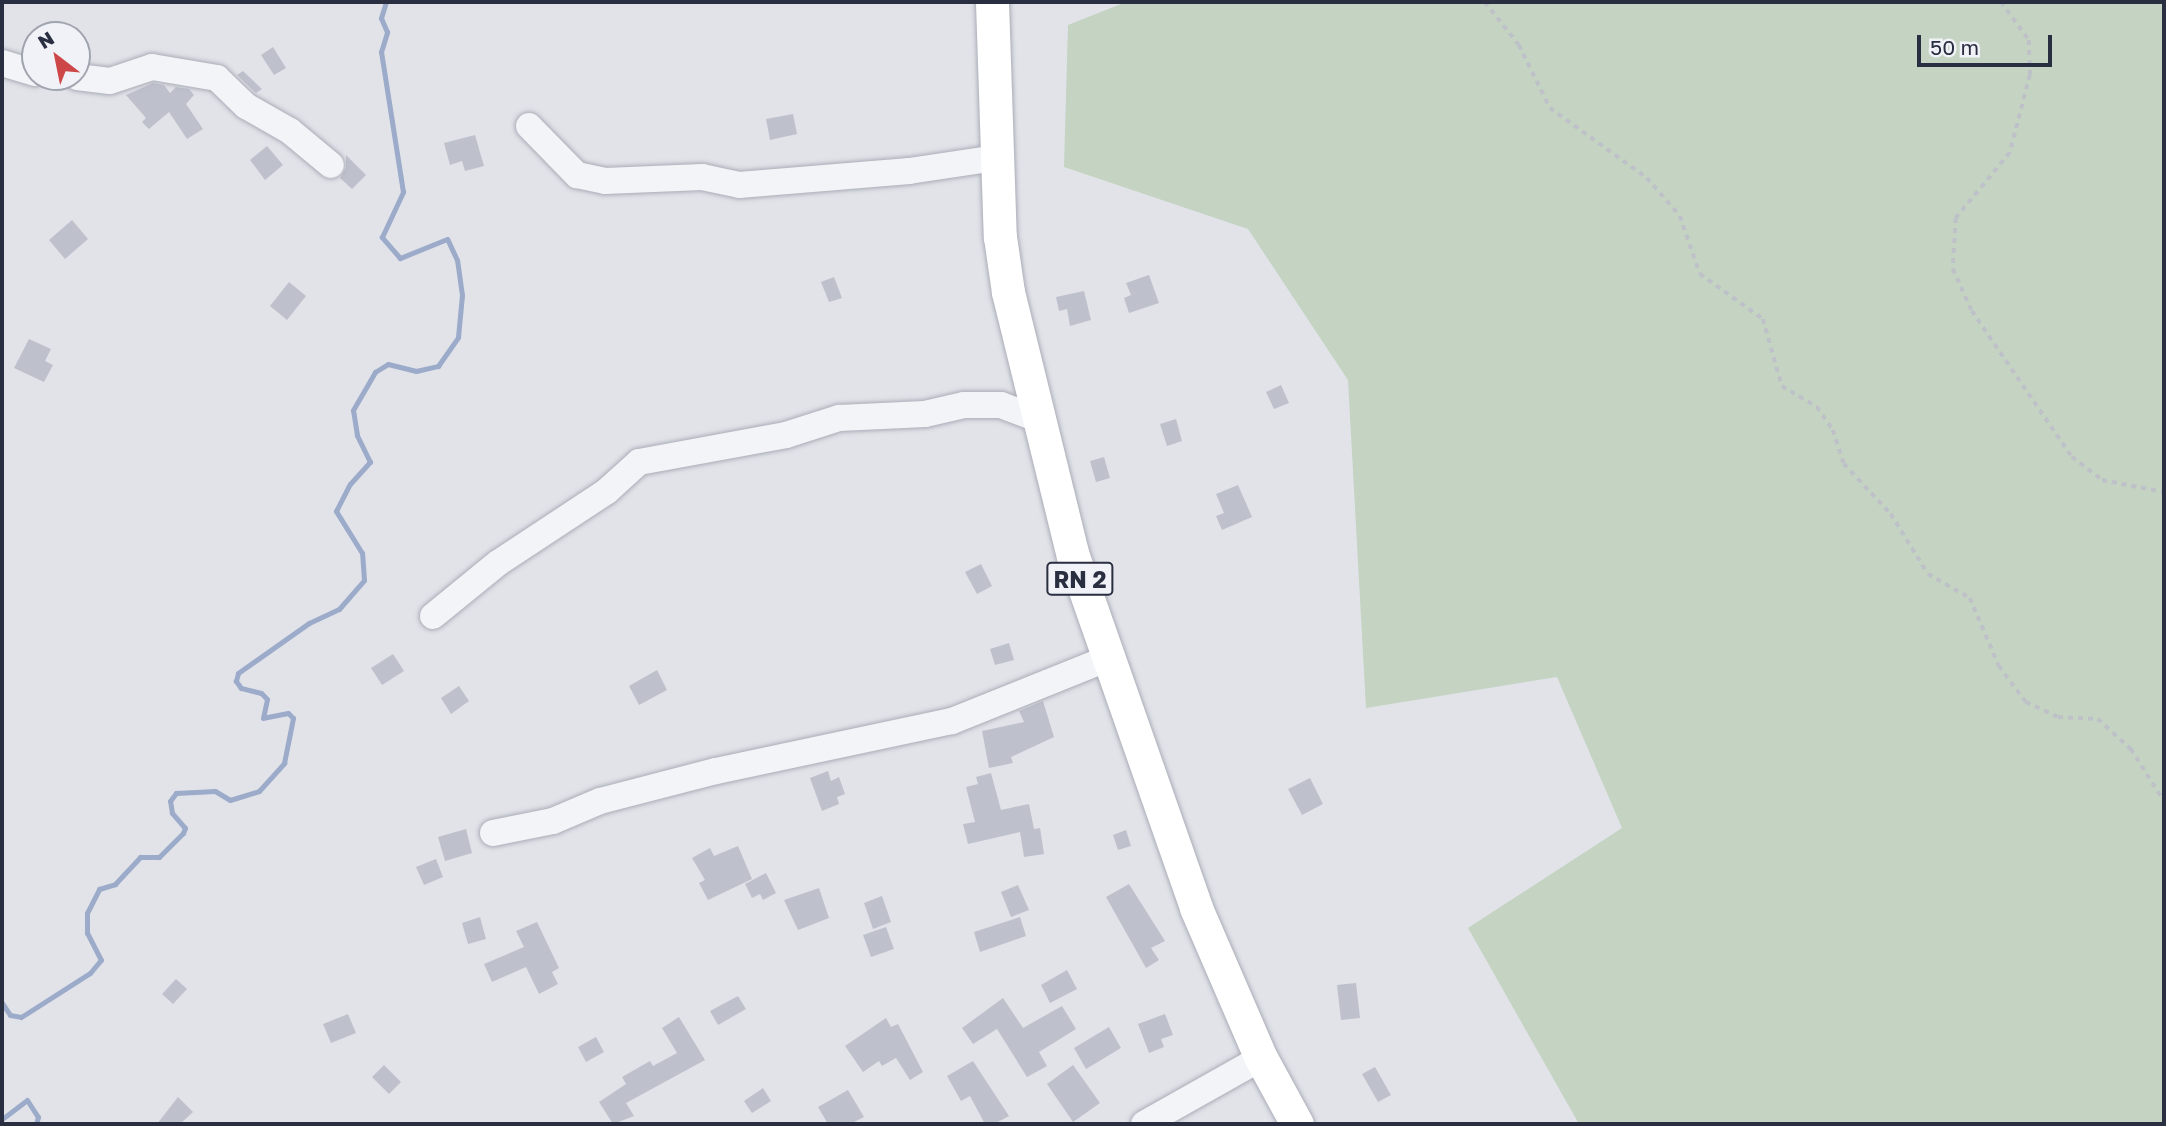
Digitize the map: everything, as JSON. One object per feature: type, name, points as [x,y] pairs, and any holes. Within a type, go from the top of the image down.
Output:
[{"type":"main road","name":"RN 2","points":[[992,2],[996,158],[1008,292],[1037,419],[1073,556],[1106,659],[1196,908],[1261,1058],[1297,1124]]},
{"type":"street","points":[[2,63],[21,69]]},
{"type":"street","points":[[91,79],[110,81],[152,68],[217,78],[246,106],[290,131],[331,165]]},
{"type":"street","points":[[529,126],[577,175],[606,181],[702,177],[739,185],[909,171],[996,158]]},
{"type":"street","points":[[433,616],[498,563],[607,491],[639,462],[786,435],[839,418],[925,414],[976,405],[1000,405],[1037,419]]},
{"type":"street","points":[[493,832],[553,821],[600,801],[716,771],[952,721],[1106,659]]},
{"type":"street","points":[[1144,1124],[1261,1058]]},
{"type":"path","points":[[1485,2],[1519,44],[1550,108],[1647,178],[1680,216],[1700,274],[1763,319],[1782,386],[1817,407],[1833,430],[1844,464],[1891,514],[1928,574],[1970,598],[1998,667],[2026,702],[2058,717],[2098,719],[2131,749],[2164,801]]},
{"type":"path","points":[[2001,2],[2029,40],[2030,75],[2010,153],[1956,218],[1954,269],[1972,311],[2071,457],[2102,480],[2164,492]]},
{"type":"green space","points":[[1126,2],[2164,2],[2164,1124],[1579,1124],[1468,928],[1622,828],[1557,677],[1366,708],[1348,380],[1248,229],[1064,167],[1068,25]]},
{"type":"building","points":[[273,47],[286,68],[274,75],[261,55]]},
{"type":"building","points":[[243,71],[262,89],[256,93],[237,75]]},
{"type":"building","points":[[153,83],[164,85],[170,93],[176,87],[189,89],[194,95],[186,104],[203,129],[187,139],[169,112],[149,129],[142,122],[146,118],[126,95]]},
{"type":"building","points":[[793,114],[797,134],[770,140],[766,119]]},
{"type":"building","points":[[475,135],[484,166],[465,171],[462,161],[450,165],[444,143]]},
{"type":"building","points":[[267,146],[283,165],[265,180],[250,160]]},
{"type":"building","points":[[346,155],[366,175],[352,189],[340,178],[346,168]]},
{"type":"building","points":[[72,220],[88,239],[65,259],[49,240]]},
{"type":"building","points":[[1149,275],[1159,303],[1129,313],[1124,298],[1131,295],[1126,283]]},
{"type":"building","points":[[834,277],[842,298],[829,302],[821,282]]},
{"type":"building","points":[[289,282],[306,296],[287,320],[270,306]]},
{"type":"building","points":[[1084,291],[1091,320],[1070,326],[1067,309],[1059,311],[1056,297]]},
{"type":"building","points":[[29,339],[51,349],[45,361],[53,365],[44,382],[14,368]]},
{"type":"building","points":[[1281,385],[1289,403],[1274,409],[1266,392]]},
{"type":"building","points":[[1176,419],[1182,441],[1167,446],[1160,424]]},
{"type":"building","points":[[1104,457],[1110,478],[1096,482],[1090,461]]},
{"type":"building","points":[[1238,485],[1252,517],[1222,530],[1216,516],[1224,513],[1216,494]]},
{"type":"building","points":[[981,564],[992,586],[977,594],[965,572]]},
{"type":"building","points":[[1009,643],[1014,660],[995,665],[990,649]]},
{"type":"building","points":[[393,654],[404,671],[382,685],[371,668]]},
{"type":"building","points":[[657,670],[667,690],[639,705],[629,686]]},
{"type":"building","points":[[459,686],[469,701],[451,714],[441,698]]},
{"type":"building","points":[[1043,701],[1054,737],[1011,757],[1013,763],[989,768],[982,731],[1024,722],[1019,711]]},
{"type":"building","points":[[828,771],[831,781],[839,777],[845,794],[837,797],[839,804],[822,811],[810,778]]},
{"type":"building","points":[[991,773],[1001,810],[1029,804],[1034,829],[1040,828],[1044,854],[1024,857],[1020,832],[968,844],[963,824],[975,822],[966,787],[978,784],[976,777]]},
{"type":"building","points":[[1310,778],[1323,804],[1302,815],[1288,789]]},
{"type":"building","points":[[466,829],[472,853],[445,861],[438,837]]},
{"type":"building","points":[[1126,830],[1131,846],[1118,850],[1113,835]]},
{"type":"building","points":[[738,846],[752,879],[708,900],[699,883],[705,880],[692,858],[710,848],[714,856]]},
{"type":"building","points":[[436,859],[443,877],[424,885],[416,867]]},
{"type":"building","points":[[766,873],[776,893],[763,900],[760,894],[752,898],[745,884]]},
{"type":"building","points":[[1129,884],[1165,941],[1151,948],[1159,960],[1146,968],[1106,897]]},
{"type":"building","points":[[1018,885],[1029,910],[1011,917],[1001,892]]},
{"type":"building","points":[[819,888],[829,918],[798,930],[784,900]]},
{"type":"building","points":[[882,896],[891,922],[873,929],[864,903]]},
{"type":"building","points":[[480,917],[486,939],[468,944],[462,923]]},
{"type":"building","points":[[1020,917],[1026,936],[980,952],[974,932]]},
{"type":"building","points":[[537,922],[559,968],[552,972],[558,984],[539,994],[526,967],[492,982],[484,964],[524,947],[516,931]]},
{"type":"building","points":[[886,927],[894,949],[871,957],[863,935]]},
{"type":"building","points":[[1067,970],[1077,989],[1050,1003],[1041,985]]},
{"type":"building","points":[[176,979],[187,989],[173,1004],[162,994]]},
{"type":"building","points":[[1356,983],[1360,1018],[1341,1020],[1337,985]]},
{"type":"building","points":[[738,996],[746,1009],[718,1025],[710,1011]]},
{"type":"building","points":[[1003,998],[1023,1028],[1062,1006],[1076,1029],[1039,1052],[1047,1066],[1027,1077],[997,1029],[973,1044],[962,1028]]},
{"type":"building","points":[[348,1014],[356,1033],[331,1043],[323,1024]]},
{"type":"building","points":[[1165,1014],[1173,1035],[1161,1039],[1164,1047],[1149,1053],[1138,1024]]},
{"type":"building","points":[[679,1017],[705,1060],[626,1103],[634,1116],[613,1124],[599,1102],[626,1084],[622,1077],[650,1061],[653,1066],[677,1053],[662,1028]]},
{"type":"building","points":[[886,1018],[891,1027],[898,1024],[923,1072],[910,1080],[896,1058],[882,1066],[879,1061],[863,1072],[845,1046]]},
{"type":"building","points":[[1109,1027],[1121,1048],[1086,1069],[1074,1048]]},
{"type":"building","points":[[596,1037],[604,1052],[586,1062],[578,1047]]},
{"type":"building","points":[[973,1061],[1009,1116],[994,1124],[985,1124],[970,1096],[961,1101],[947,1076]]},
{"type":"building","points":[[384,1065],[401,1082],[389,1094],[372,1077]]},
{"type":"building","points":[[1073,1065],[1100,1103],[1073,1122],[1047,1084]]},
{"type":"building","points":[[1375,1067],[1391,1095],[1378,1102],[1362,1074]]},
{"type":"building","points":[[763,1088],[771,1101],[752,1113],[744,1101]]},
{"type":"building","points":[[848,1090],[864,1117],[850,1124],[828,1124],[818,1107]]},
{"type":"building","points":[[178,1097],[193,1112],[180,1124],[157,1124]]},
{"type":"waterway","points":[[2,1003],[10,1015],[21,1017],[90,973],[101,960],[87,933],[87,913],[99,889],[115,884],[140,857],[159,857],[183,833],[185,828],[172,813],[170,801],[176,793],[215,791],[230,800],[259,791],[284,763],[293,718],[288,713],[263,718],[267,699],[261,693],[241,688],[236,681],[238,673],[309,623],[339,609],[364,580],[362,553],[336,511],[350,484],[370,462],[357,435],[353,410],[375,372],[388,364],[416,371],[438,366],[458,337],[462,295],[457,260],[447,239],[400,258],[382,237],[403,192],[381,52],[387,32],[381,18],[386,2]]},
{"type":"waterway","points":[[2,1119],[27,1100],[38,1117],[36,1124]]}]
